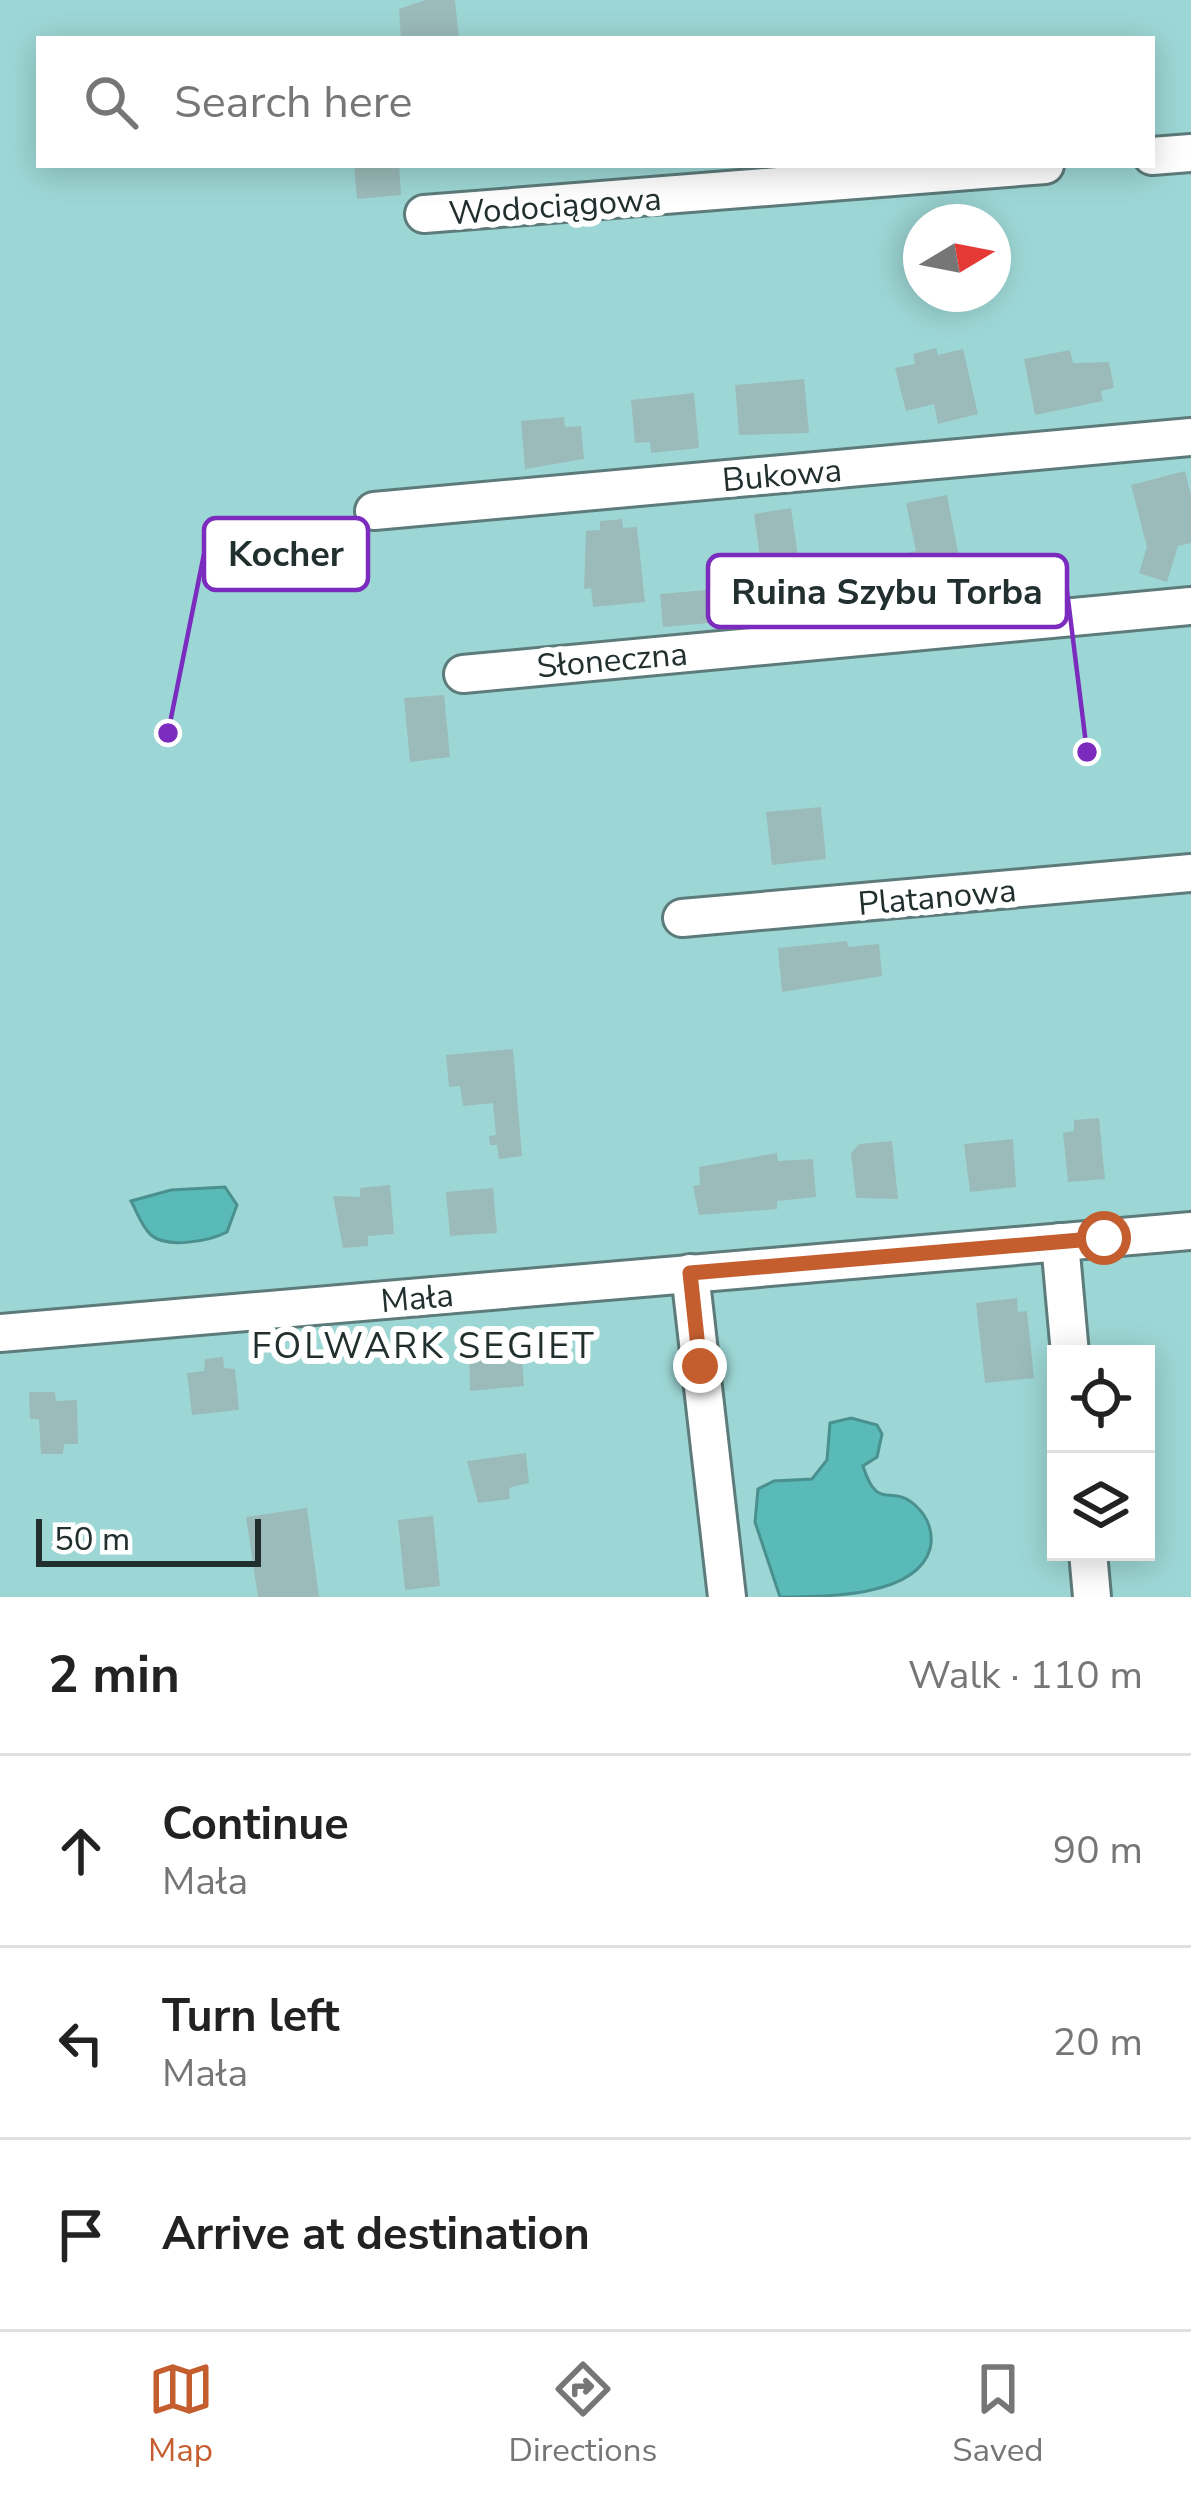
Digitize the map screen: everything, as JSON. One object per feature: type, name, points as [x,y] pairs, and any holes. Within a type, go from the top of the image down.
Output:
[{"type":"street","points":[[1155,156],[1191,152]]},
{"type":"street","name":"Wodociągowa","points":[[424,214],[1008,168]]},
{"type":"street","name":"Bukowa","points":[[374,511],[1191,436]]},
{"type":"street","name":"Słoneczna","points":[[464,674],[1191,607]]},
{"type":"street","name":"Platanowa","points":[[682,918],[1191,873]]},
{"type":"street","name":"Mała","points":[[0,1334],[1191,1231]]},
{"type":"street","points":[[1060,1241],[1069,1345]]},
{"type":"street","points":[[690,1273],[727,1597]]},
{"type":"street","points":[[1089,1561],[1091,1597]]},
{"type":"shaded area","points":[[0,0],[1191,0],[1191,1597],[0,1597]]},
{"type":"shaded area","points":[[225,1187],[237,1205],[227,1232],[200,1241],[178,1243],[151,1235],[131,1201],[171,1190]]},
{"type":"shaded area","points":[[851,1418],[877,1425],[882,1434],[877,1457],[863,1466],[869,1481],[880,1493],[907,1499],[920,1510],[930,1531],[930,1549],[921,1565],[889,1585],[844,1594],[780,1597],[755,1522],[758,1489],[774,1481],[812,1479],[827,1460],[830,1423]]},
{"type":"building","points":[[425,0],[455,0],[459,36],[401,36],[399,9]]},
{"type":"building","points":[[354,168],[399,168],[401,195],[357,199]]},
{"type":"building","points":[[936,348],[938,355],[963,349],[978,414],[938,424],[934,404],[906,411],[895,368],[915,364],[913,354]]},
{"type":"building","points":[[1070,350],[1073,363],[1109,362],[1114,388],[1101,391],[1103,401],[1035,415],[1024,359]]},
{"type":"building","points":[[804,379],[809,433],[739,435],[735,385]]},
{"type":"building","points":[[694,393],[699,448],[651,453],[650,442],[635,443],[631,400]]},
{"type":"building","points":[[564,417],[565,427],[581,426],[584,459],[525,469],[521,421]]},
{"type":"building","points":[[1185,471],[1191,495],[1191,543],[1178,546],[1167,582],[1139,573],[1147,547],[1131,485]]},
{"type":"building","points":[[947,495],[960,563],[911,573],[907,553],[916,551],[906,503]]},
{"type":"building","points":[[791,508],[801,578],[749,585],[747,567],[761,565],[754,514]]},
{"type":"building","points":[[622,519],[623,528],[637,527],[645,602],[593,607],[591,588],[584,589],[586,531],[600,530],[600,521]]},
{"type":"building","points":[[718,589],[721,622],[663,627],[660,594]]},
{"type":"building","points":[[444,695],[450,757],[410,762],[404,698]]},
{"type":"building","points":[[821,807],[826,859],[772,865],[766,812]]},
{"type":"building","points":[[847,941],[848,947],[879,944],[882,976],[782,992],[778,948]]},
{"type":"building","points":[[513,1049],[522,1156],[499,1159],[497,1145],[490,1145],[489,1136],[496,1135],[493,1103],[463,1106],[460,1086],[449,1087],[446,1055]]},
{"type":"building","points":[[1099,1118],[1105,1179],[1068,1182],[1063,1133],[1074,1131],[1074,1120]]},
{"type":"building","points":[[1013,1139],[1016,1187],[970,1192],[964,1144]]},
{"type":"building","points":[[892,1141],[898,1199],[856,1198],[851,1153],[859,1144]]},
{"type":"building","points":[[777,1153],[778,1161],[813,1159],[816,1197],[777,1201],[777,1209],[699,1215],[693,1186],[700,1185],[699,1167]]},
{"type":"building","points":[[390,1185],[394,1234],[368,1236],[368,1246],[343,1248],[333,1196],[360,1197],[360,1188]]},
{"type":"building","points":[[493,1188],[497,1233],[450,1236],[446,1192]]},
{"type":"building","points":[[1017,1298],[1018,1312],[1027,1311],[1034,1378],[985,1383],[976,1303]]},
{"type":"building","points":[[509,1340],[511,1360],[522,1360],[524,1386],[470,1391],[469,1344]]},
{"type":"building","points":[[223,1357],[224,1368],[235,1369],[239,1410],[192,1415],[187,1373],[204,1371],[205,1359]]},
{"type":"building","points":[[29,1392],[55,1392],[56,1401],[77,1400],[78,1444],[64,1444],[63,1454],[41,1454],[39,1419],[30,1419]]},
{"type":"building","points":[[526,1453],[529,1483],[509,1488],[510,1499],[478,1503],[467,1461]]},
{"type":"building","points":[[307,1508],[319,1597],[258,1597],[246,1517]]},
{"type":"building","points":[[433,1516],[440,1586],[405,1590],[398,1520]]},
{"type":"place","name":"Kocher","points":[[168,733]]},
{"type":"place","name":"Ruina Szybu Torba","points":[[1087,752]]},
{"type":"district","name":"FOLWARK SEGIET","points":[[424,1345]]},
{"type":"route","points":[[700,1366],[690,1273],[1104,1238]]}]
